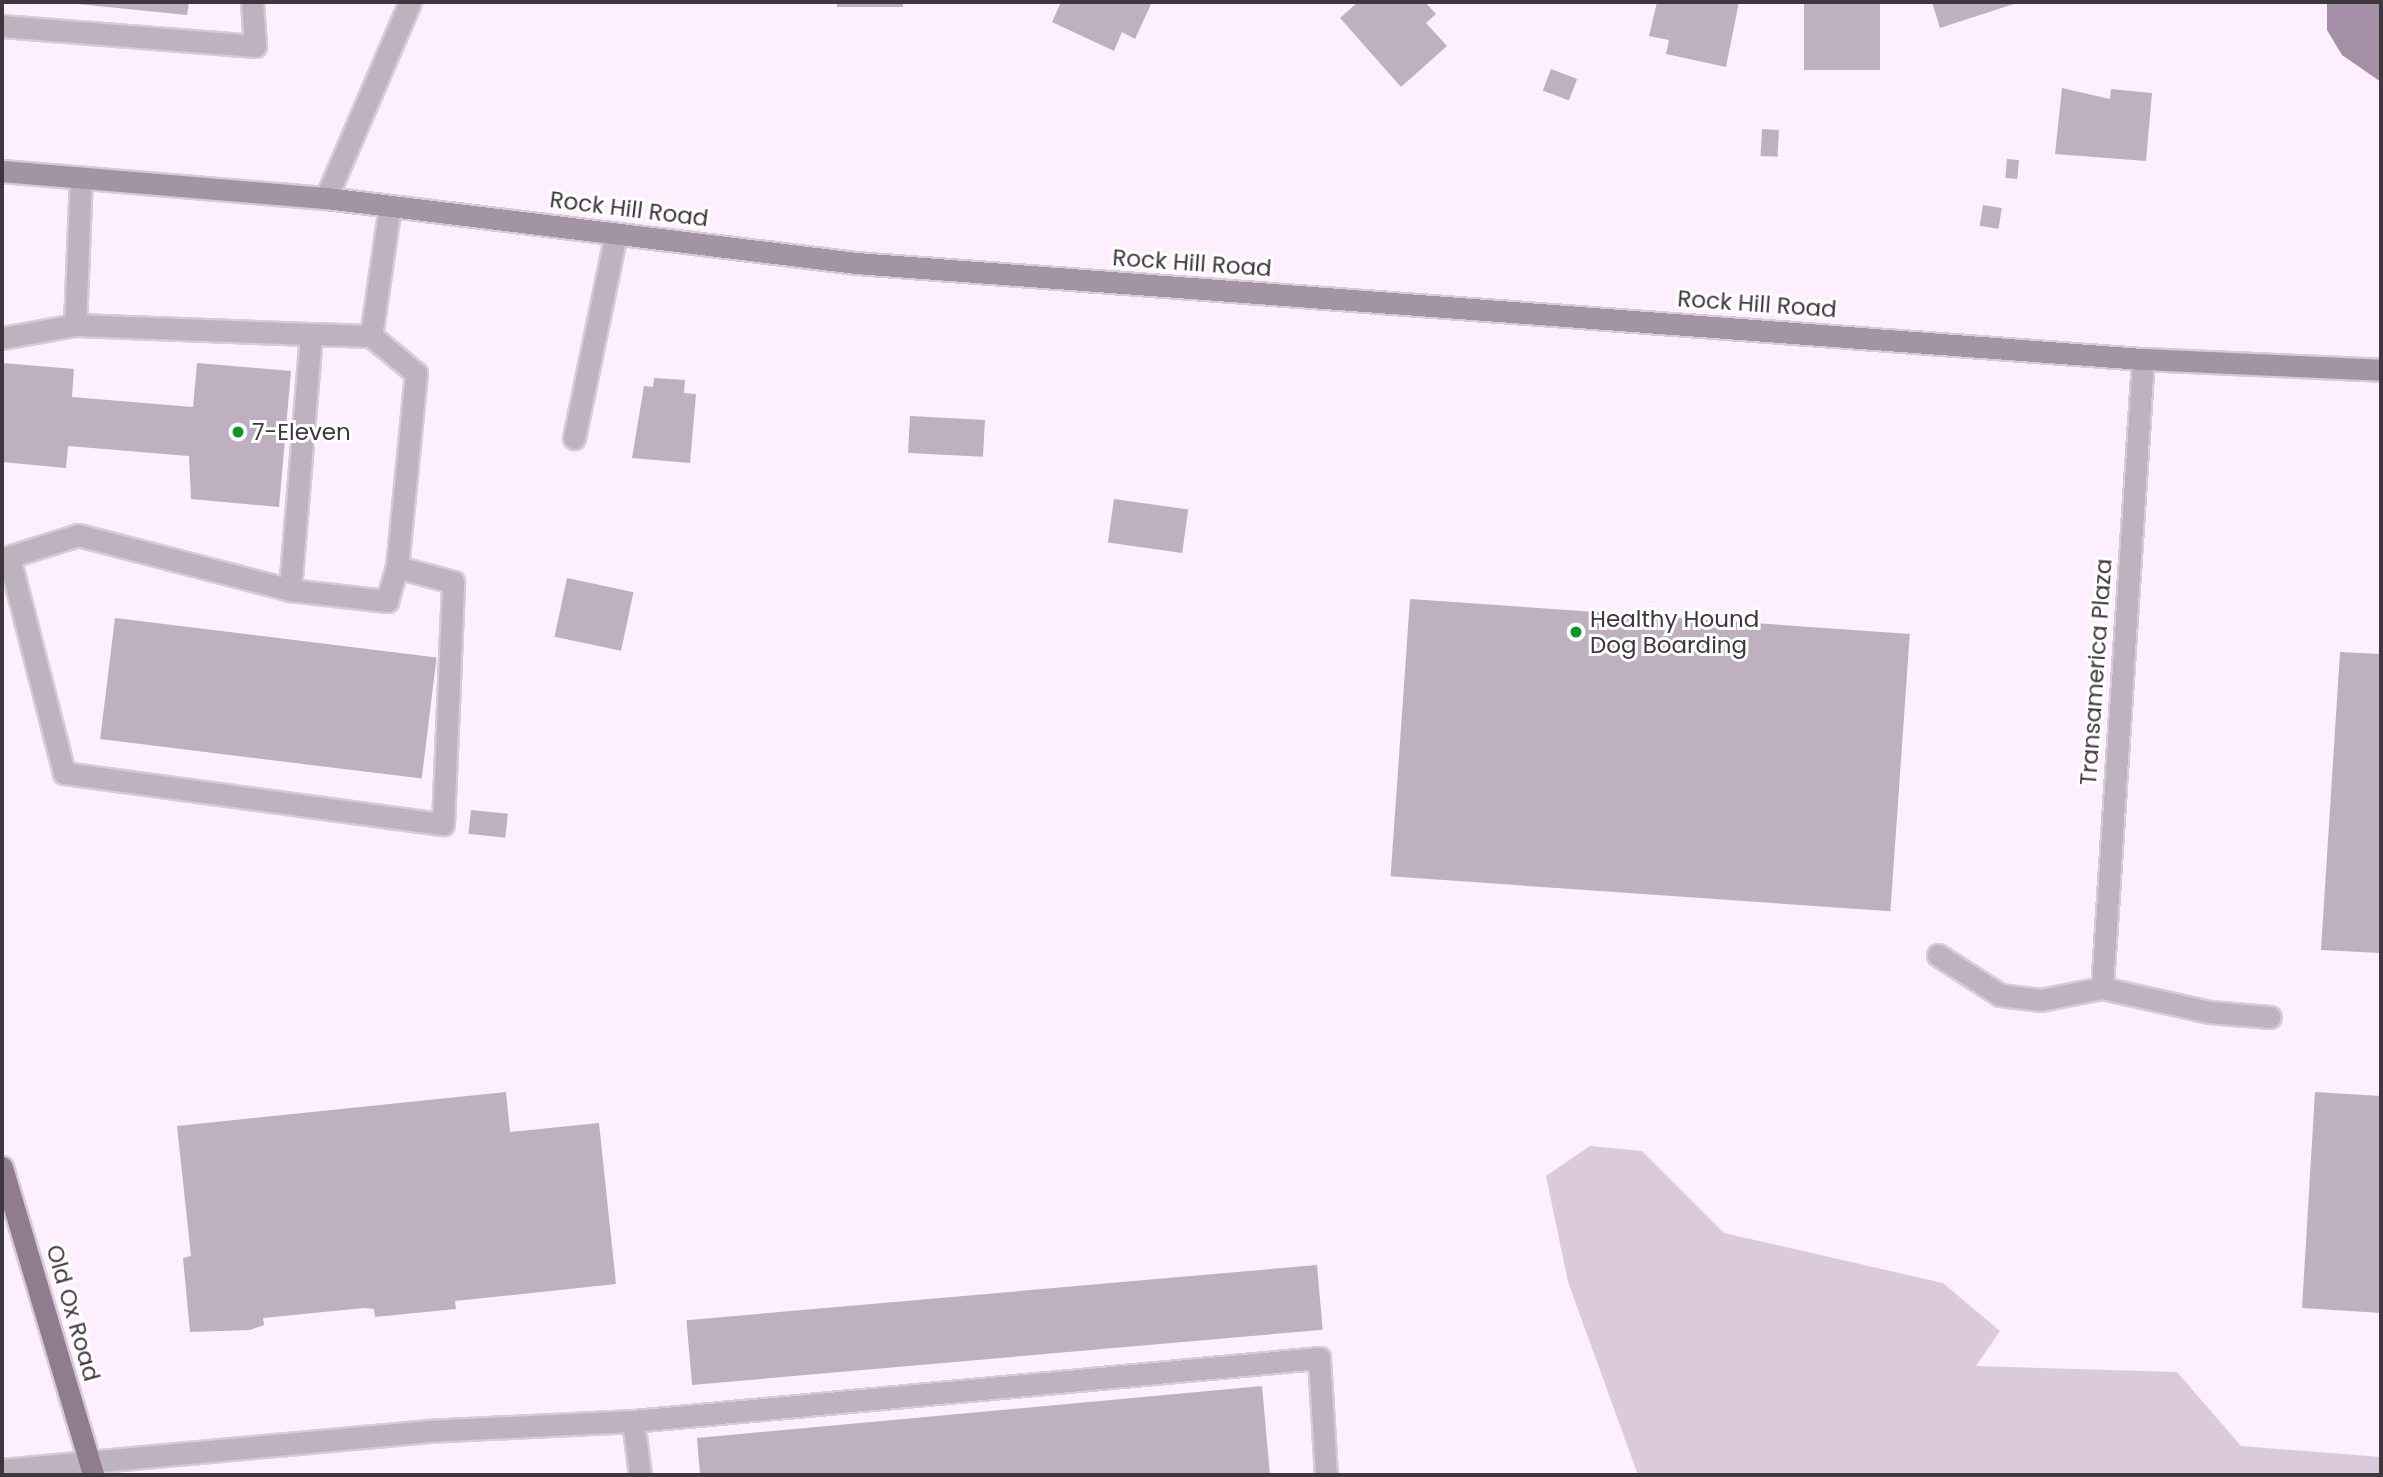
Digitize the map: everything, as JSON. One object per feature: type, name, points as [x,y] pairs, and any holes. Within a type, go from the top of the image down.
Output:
[{"type":"main road","name":"Old Ox Road","points":[[2,1167],[91,1469]]},
{"type":"street","points":[[2,26],[256,46],[252,2]]},
{"type":"street","points":[[326,198],[410,2]]},
{"type":"street","name":"Rock Hill Road","points":[[2,171],[326,198],[856,263],[2143,359],[2381,370]]},
{"type":"street","points":[[75,325],[81,177]]},
{"type":"street","points":[[371,336],[390,206]]},
{"type":"street","points":[[574,438],[616,234]]},
{"type":"street","points":[[2,338],[75,325],[371,336],[416,373],[397,567],[387,601],[290,590],[78,535],[5,558],[64,773],[443,824],[453,582],[397,567]]},
{"type":"street","points":[[290,590],[312,334]]},
{"type":"street","name":"Transamerica Plaza","points":[[2102,988],[2143,359]]},
{"type":"street","points":[[1938,955],[2000,995],[2040,1000],[2102,988],[2209,1012],[2270,1017]]},
{"type":"street","points":[[2,1470],[91,1469],[427,1432],[633,1421],[1319,1358],[1326,1475]]},
{"type":"street","points":[[633,1421],[640,1475]]},
{"type":"shaded area","points":[[2327,2],[2381,2],[2381,82],[2342,55],[2327,30]]},
{"type":"shaded area","points":[[1590,1146],[1642,1151],[1724,1233],[1943,1283],[2000,1331],[1976,1366],[2177,1372],[2241,1446],[2381,1457],[2381,1475],[1638,1475],[1568,1282],[1546,1176]]},
{"type":"building","points":[[58,2],[189,2],[187,15]]},
{"type":"building","points":[[837,2],[903,2],[903,7],[837,7]]},
{"type":"building","points":[[1061,2],[1152,2],[1135,39],[1122,32],[1114,51],[1052,22]]},
{"type":"building","points":[[1358,2],[1425,2],[1436,14],[1426,23],[1447,46],[1401,87],[1340,18]]},
{"type":"building","points":[[1657,2],[1739,2],[1726,67],[1666,54],[1669,40],[1649,36]]},
{"type":"building","points":[[1804,2],[1880,2],[1880,70],[1804,70]]},
{"type":"building","points":[[1932,2],[2020,2],[1940,28]]},
{"type":"building","points":[[1551,69],[1577,79],[1569,101],[1543,90]]},
{"type":"building","points":[[2062,88],[2110,99],[2111,89],[2152,93],[2146,161],[2055,154]]},
{"type":"building","points":[[1762,129],[1779,130],[1778,157],[1761,156]]},
{"type":"building","points":[[2007,159],[2019,160],[2017,179],[2005,178]]},
{"type":"building","points":[[1983,205],[2002,208],[1998,229],[1980,226]]},
{"type":"building","points":[[2,363],[74,369],[72,397],[193,407],[197,363],[291,371],[279,507],[191,499],[189,456],[68,446],[66,468],[2,462]]},
{"type":"building","points":[[654,378],[685,380],[684,393],[696,394],[690,463],[632,458],[644,386],[653,387]]},
{"type":"building","points":[[910,416],[985,420],[983,457],[908,453]]},
{"type":"building","points":[[1114,499],[1188,509],[1182,553],[1108,543]]},
{"type":"building","points":[[567,578],[634,592],[621,651],[555,637]]},
{"type":"building","points":[[1410,599],[1910,634],[1890,911],[1391,876]]},
{"type":"building","points":[[115,618],[437,657],[422,779],[100,739]]},
{"type":"building","points":[[2340,652],[2381,654],[2381,953],[2321,950]]},
{"type":"building","points":[[471,810],[508,814],[505,838],[468,834]]},
{"type":"building","points":[[506,1092],[510,1132],[599,1123],[616,1284],[455,1301],[456,1309],[375,1317],[374,1309],[364,1308],[263,1318],[264,1325],[250,1330],[190,1332],[183,1258],[191,1256],[177,1126]]},
{"type":"building","points":[[2315,1092],[2381,1096],[2381,1313],[2302,1308]]},
{"type":"building","points":[[1317,1265],[1323,1330],[692,1385],[686,1320]]},
{"type":"building","points":[[1262,1386],[1270,1475],[700,1475],[697,1438]]},
{"type":"place","name":"7-Eleven","points":[[238,432]]},
{"type":"place","name":"Healthy Hound Dog Boarding","points":[[1576,632]]}]
